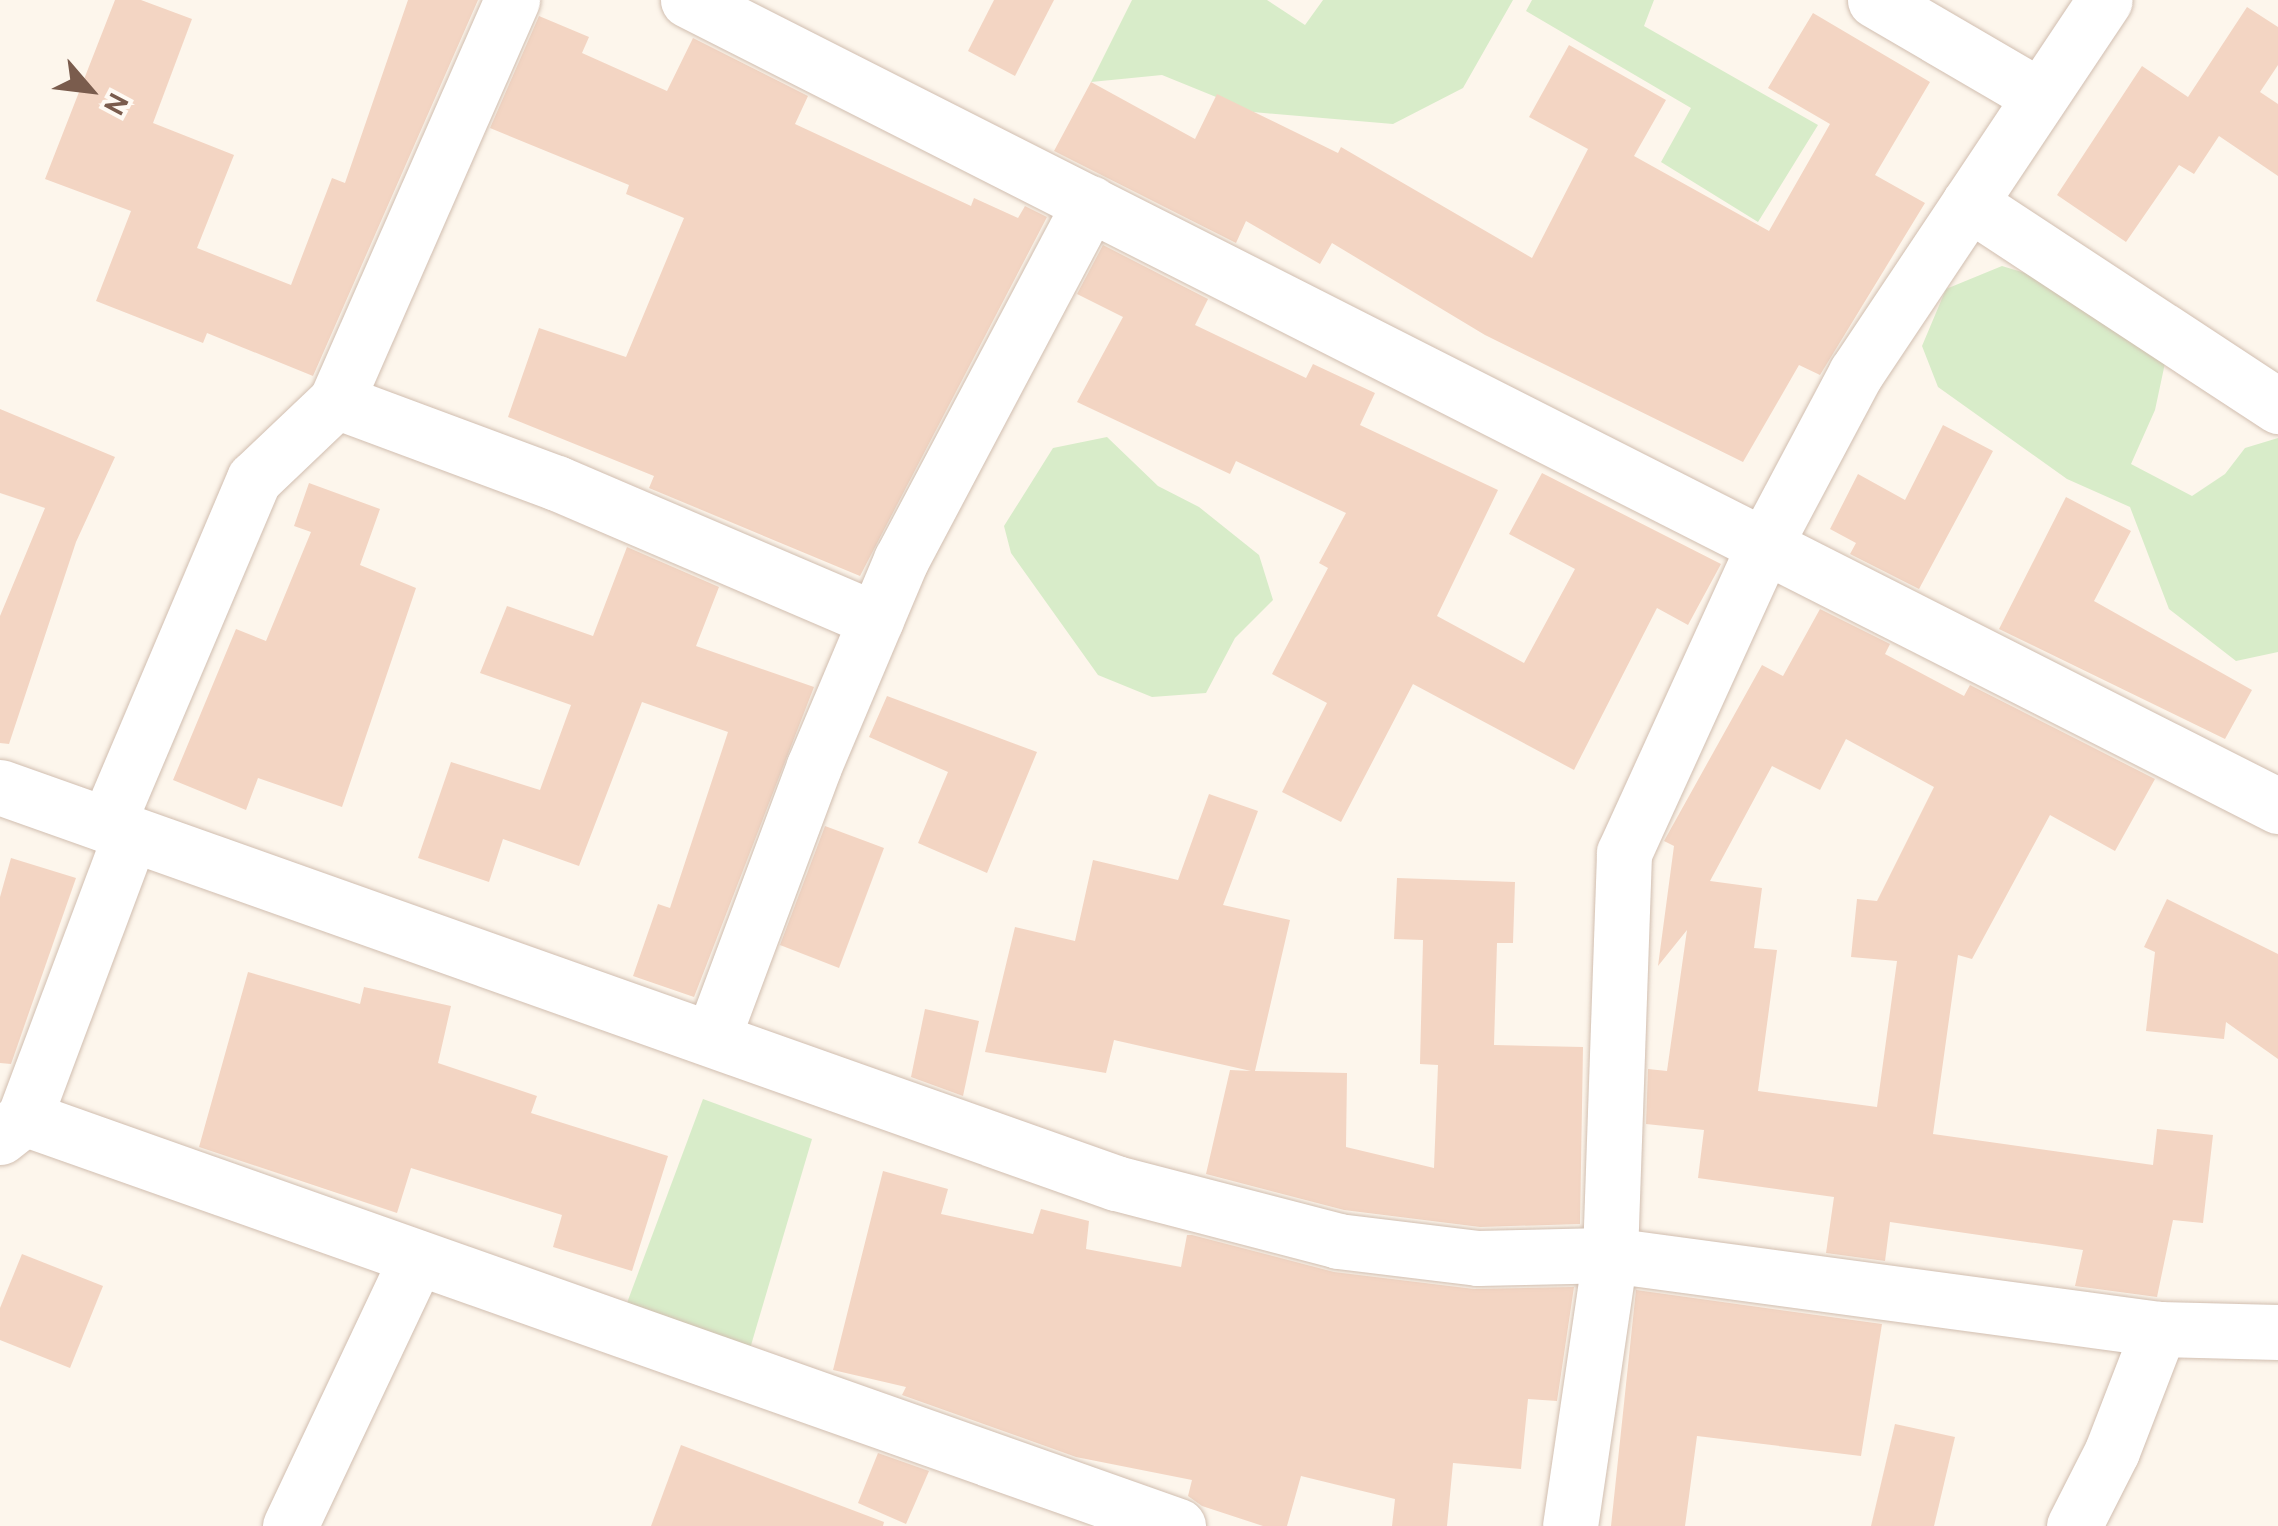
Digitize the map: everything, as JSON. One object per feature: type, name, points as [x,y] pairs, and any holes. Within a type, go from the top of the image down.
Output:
[{"type":"street","points":[[512,0],[336,400],[254,480],[119,830],[12,1128],[416,1257],[1178,1526]]},
{"type":"street","points":[[688,0],[2278,806]]},
{"type":"street","points":[[1875,0],[2039,96]]},
{"type":"street","points":[[1570,1526],[1610,1255],[1624,854],[1765,544],[1856,373],[2106,0]]},
{"type":"street","points":[[712,1040],[901,560],[1090,203]]},
{"type":"street","points":[[1969,203],[2278,406]]},
{"type":"street","points":[[336,400],[557,483],[876,620]]},
{"type":"street","points":[[0,787],[1116,1183],[1338,1242],[1478,1258],[1610,1255],[2159,1329],[2278,1332]]},
{"type":"street","points":[[290,1526],[416,1257]]},
{"type":"street","points":[[2074,1526],[2159,1329]]},
{"type":"green space","points":[[1132,0],[1267,0],[1305,25],[1323,0],[1513,0],[1463,88],[1393,124],[1253,112],[1162,75],[1091,82]]},
{"type":"green space","points":[[1532,0],[1654,0],[1644,26],[1818,125],[1758,222],[1661,162],[1691,108],[1526,11]]},
{"type":"green space","points":[[2002,266],[2077,289],[2171,335],[2155,410],[2131,464],[2192,496],[2225,474],[2245,448],[2278,438],[2278,652],[2236,661],[2169,609],[2130,507],[2067,479],[1938,387],[1922,346],[1946,289]]},
{"type":"green space","points":[[1107,437],[1158,486],[1199,507],[1259,555],[1273,600],[1235,638],[1206,693],[1152,697],[1098,675],[1011,553],[1004,526],[1053,448]]},
{"type":"green space","points":[[703,1099],[812,1139],[749,1352],[624,1311]]},
{"type":"building","points":[[115,0],[141,0],[192,19],[153,123],[234,155],[197,248],[291,285],[332,178],[345,183],[408,0],[478,0],[313,376],[207,333],[203,343],[96,301],[131,211],[45,179]]},
{"type":"building","points":[[994,0],[1054,0],[1015,76],[968,51]]},
{"type":"building","points":[[2247,7],[2278,27],[2278,65],[2260,92],[2278,104],[2278,176],[2219,136],[2194,174],[2179,165],[2126,242],[2057,195],[2142,66],[2188,97]]},
{"type":"building","points":[[1813,13],[1930,82],[1875,175],[1925,203],[1820,375],[1799,365],[1743,462],[1485,335],[1332,243],[1320,264],[1246,221],[1236,243],[1054,151],[1091,82],[1195,139],[1217,94],[1338,153],[1341,147],[1532,258],[1588,149],[1529,117],[1569,45],[1666,100],[1634,156],[1769,231],[1830,124],[1768,88]]},
{"type":"building","points":[[539,16],[589,37],[582,53],[667,91],[693,38],[808,96],[795,124],[971,206],[974,198],[1018,218],[1025,206],[1047,217],[860,576],[649,488],[654,476],[508,417],[539,328],[626,357],[684,218],[626,194],[629,185],[490,128]]},
{"type":"building","points":[[1103,245],[1208,299],[1195,325],[1306,378],[1313,364],[1375,393],[1360,425],[1498,490],[1437,616],[1524,663],[1575,569],[1509,534],[1542,473],[1721,564],[1688,625],[1657,608],[1574,770],[1413,684],[1341,822],[1282,792],[1327,703],[1272,674],[1328,568],[1319,563],[1346,513],[1236,461],[1230,474],[1077,402],[1123,317],[1077,294]]},
{"type":"building","points":[[0,409],[115,457],[76,542],[9,744],[0,743],[0,616],[45,508],[0,493]]},
{"type":"building","points":[[1943,425],[1993,451],[1919,589],[1850,554],[1856,543],[1830,529],[1858,474],[1905,500]]},
{"type":"building","points":[[309,483],[380,509],[360,565],[416,588],[342,807],[258,778],[246,810],[173,780],[236,629],[266,641],[311,532],[294,526]]},
{"type":"building","points":[[2066,497],[2131,531],[2094,601],[2252,690],[2225,739],[1999,629]]},
{"type":"building","points":[[627,547],[719,587],[696,646],[814,687],[694,997],[633,976],[658,904],[670,908],[728,732],[642,702],[579,866],[503,839],[489,882],[418,858],[451,762],[540,790],[571,705],[480,673],[507,606],[593,636]]},
{"type":"building","points":[[1820,609],[1890,644],[1885,654],[1964,696],[1970,685],[2155,779],[2115,851],[2050,815],[1972,959],[1958,955],[1933,1134],[2153,1165],[2157,1129],[2213,1135],[2203,1223],[2173,1220],[2157,1297],[2075,1286],[2083,1250],[1890,1222],[1885,1261],[1826,1253],[1834,1197],[1698,1178],[1704,1130],[1646,1124],[1648,1069],[1667,1071],[1687,930],[1658,966],[1674,846],[1664,841],[1762,665],[1783,676]],"holes":[[[1846,739],[1934,787],[1877,901],[1857,899],[1851,957],[1897,961],[1877,1107],[1758,1091],[1777,950],[1754,948],[1762,888],[1710,881],[1772,766],[1820,790]]]},
{"type":"building","points":[[887,696],[1037,752],[987,873],[918,843],[948,772],[869,737]]},
{"type":"building","points":[[1209,794],[1258,811],[1223,905],[1290,920],[1255,1071],[1347,1073],[1346,1147],[1434,1168],[1438,1065],[1420,1064],[1423,940],[1394,939],[1397,878],[1515,882],[1513,943],[1497,943],[1494,1045],[1583,1047],[1580,1224],[1480,1227],[1344,1210],[1206,1174],[1230,1070],[1251,1071],[1114,1040],[1106,1073],[985,1052],[1015,927],[1075,941],[1093,860],[1178,880]]},
{"type":"building","points":[[825,826],[884,848],[839,968],[780,945]]},
{"type":"building","points":[[11,858],[76,878],[11,1064],[0,1063],[0,897]]},
{"type":"building","points":[[2167,899],[2278,954],[2278,1059],[2226,1022],[2224,1039],[2146,1031],[2155,952],[2144,947]]},
{"type":"building","points":[[248,972],[360,1004],[364,987],[451,1006],[438,1063],[537,1096],[531,1113],[668,1156],[632,1271],[553,1247],[562,1215],[411,1168],[397,1213],[199,1147]]},
{"type":"building","points":[[925,1009],[979,1021],[963,1096],[911,1077]]},
{"type":"building","points":[[883,1171],[948,1189],[941,1214],[1033,1234],[1041,1209],[1089,1221],[1086,1249],[1181,1267],[1187,1235],[1192,1235],[1334,1272],[1474,1289],[1574,1287],[1557,1401],[1528,1399],[1521,1469],[1453,1463],[1447,1526],[1392,1526],[1395,1499],[1301,1476],[1287,1526],[1263,1526],[1202,1506],[1188,1496],[1192,1480],[1076,1457],[902,1395],[906,1387],[833,1370]]},
{"type":"building","points":[[22,1254],[103,1286],[70,1368],[0,1340],[0,1308]]},
{"type":"building","points":[[1636,1290],[1882,1324],[1861,1456],[1697,1436],[1685,1526],[1611,1526]]},
{"type":"building","points":[[1895,1424],[1955,1437],[1934,1526],[1871,1526]]},
{"type":"building","points":[[681,1445],[884,1522],[883,1526],[651,1526]]},
{"type":"building","points":[[878,1453],[929,1471],[906,1524],[858,1503]]}]
